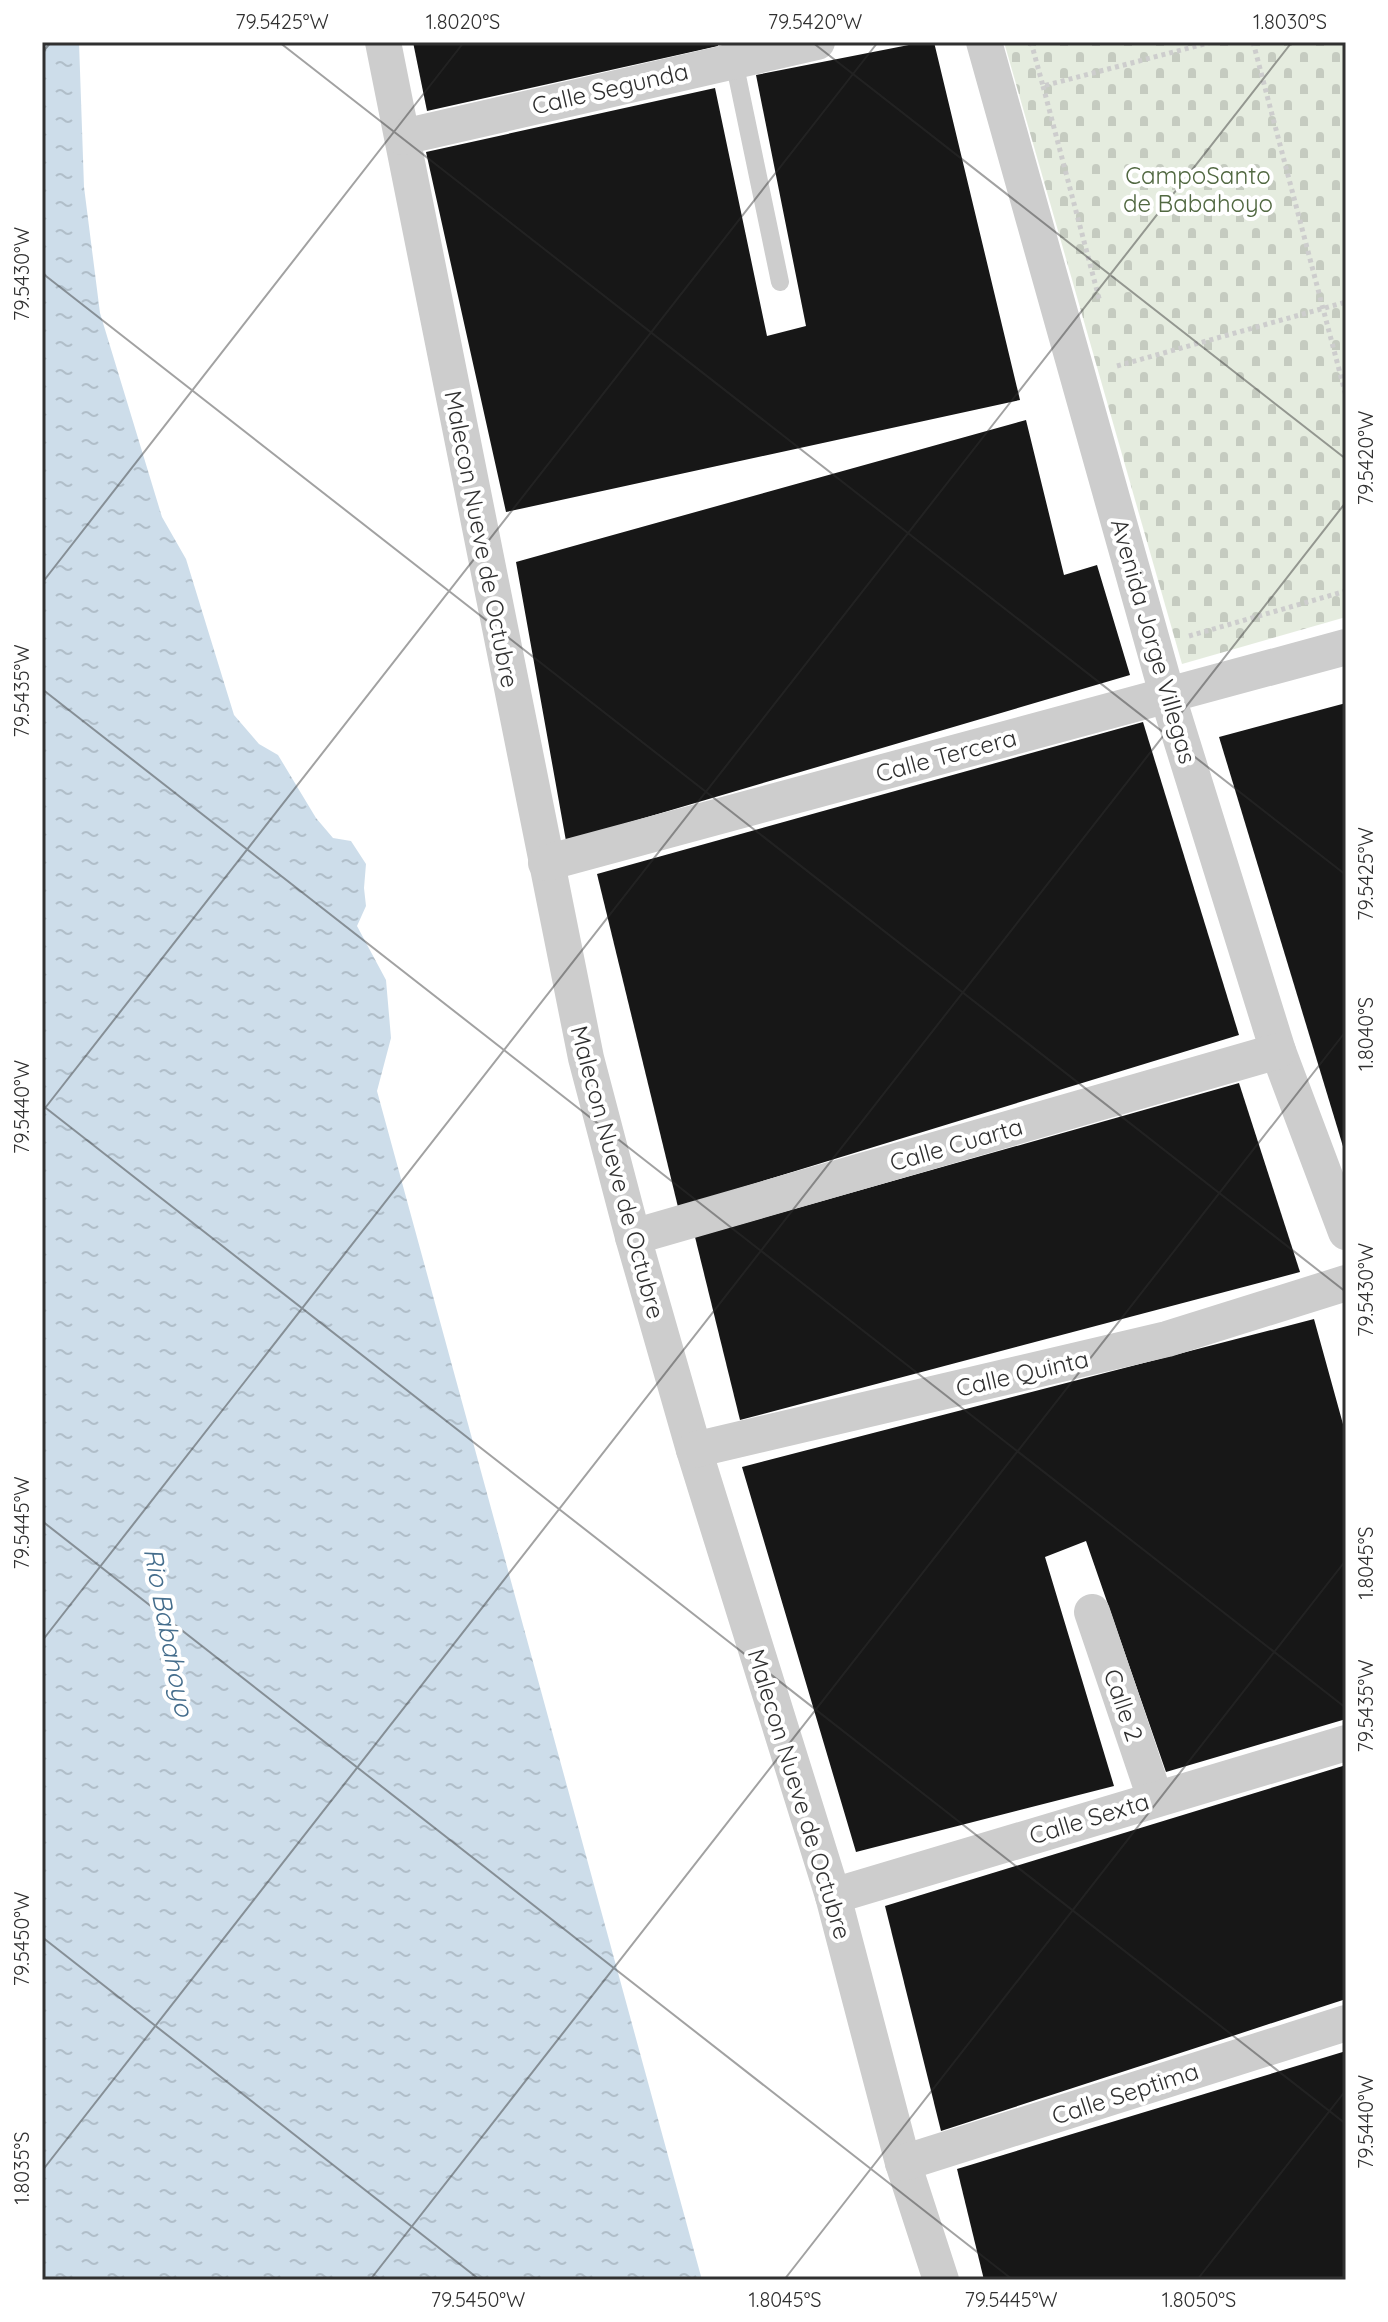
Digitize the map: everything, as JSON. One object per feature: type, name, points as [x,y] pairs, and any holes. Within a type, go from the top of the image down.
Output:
[{"type":"street","name":"Malecon Nueve de Octubre","points":[[383,42],[586,1058],[694,1450],[833,1896],[903,2163],[941,2280]]},
{"type":"street","name":"Calle Segunda","points":[[403,137],[732,51],[817,42]]},
{"type":"street","name":"Avenida Jorge Villegas","points":[[984,42],[1167,694],[1278,1051],[1346,1232]]},
{"type":"street","name":"Calle Tercera","points":[[546,863],[1346,647]]},
{"type":"street","name":"Calle Cuarta","points":[[633,1237],[1278,1051]]},
{"type":"street","name":"Calle Quinta","points":[[694,1450],[1167,1339],[1346,1283]]},
{"type":"street","name":"Calle 2","points":[[1092,1612],[1155,1798]]},
{"type":"street","name":"Calle Sexta","points":[[833,1896],[1346,1743]]},
{"type":"street","name":"Calle Septima","points":[[903,2163],[1346,2023]]},
{"type":"lane","points":[[732,51],[780,282]]},
{"type":"path","points":[[1031,42],[1101,307]]},
{"type":"path","points":[[1043,86],[1212,42]]},
{"type":"path","points":[[1253,42],[1346,396]]},
{"type":"path","points":[[1117,366],[1346,302]]},
{"type":"path","points":[[1113,351],[1121,381]]},
{"type":"path","points":[[1185,622],[1189,637],[1346,591]]},
{"type":"green space","name":"CampoSanto de Babahoyo","points":[[1004,42],[1346,42],[1346,617],[1182,664]]},
{"type":"water","name":"Rio Babahoyo","points":[[42,42],[79,42],[84,187],[100,313],[162,517],[186,559],[234,715],[259,744],[278,755],[316,818],[333,838],[351,841],[366,864],[366,906],[357,926],[386,980],[391,1038],[377,1091],[702,2280],[42,2280]]},
{"type":"building","points":[[413,42],[717,42],[718,46],[427,111]]},
{"type":"building","points":[[934,42],[1020,400],[506,512],[426,152],[715,88],[767,336],[806,326],[756,75]]},
{"type":"building","points":[[1026,420],[1064,575],[1097,565],[1130,675],[566,841],[516,562]]},
{"type":"building","points":[[1346,703],[1346,1152],[1345,1153],[1219,737]]},
{"type":"building","points":[[1143,722],[1239,1035],[678,1207],[597,874]]},
{"type":"building","points":[[1239,1083],[1300,1272],[740,1420],[695,1237]]},
{"type":"building","points":[[1314,1319],[1346,1435],[1346,1719],[1166,1772],[1086,1541],[1045,1557],[1114,1786],[856,1852],[742,1467]]},
{"type":"building","points":[[1346,1765],[1346,1999],[941,2131],[885,1906]]},
{"type":"building","points":[[1346,2051],[1346,2280],[984,2280],[957,2169]]}]
